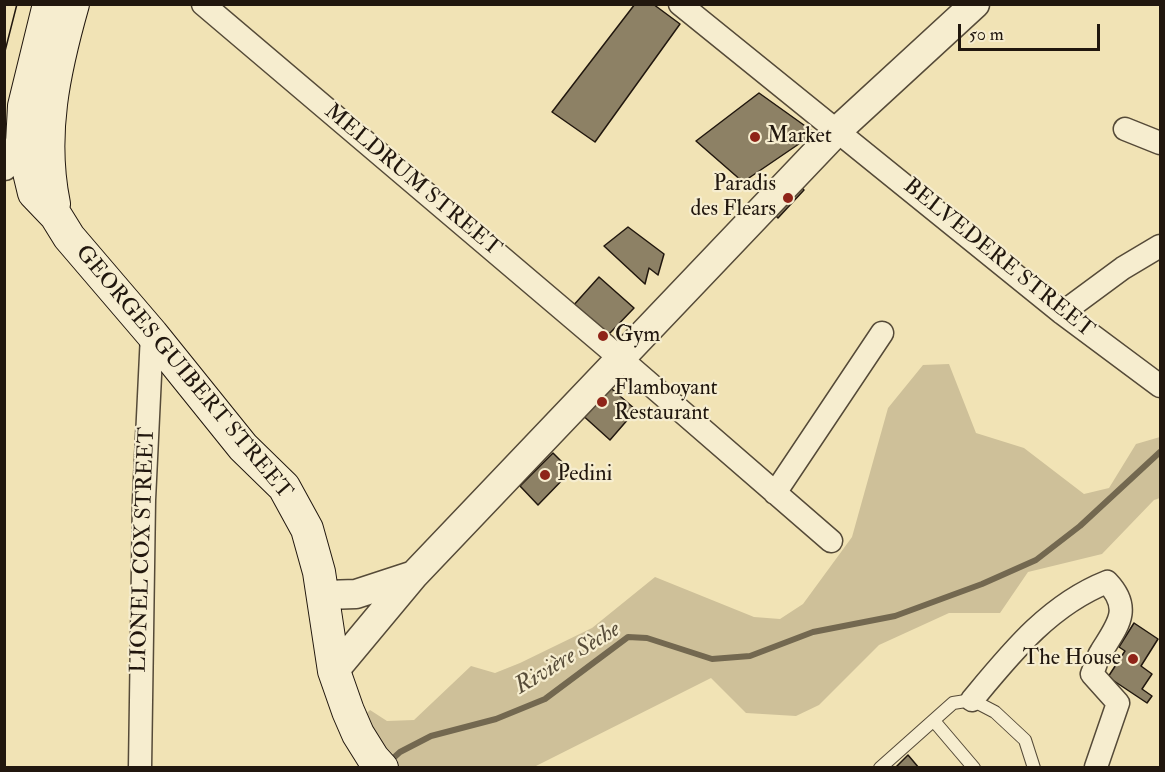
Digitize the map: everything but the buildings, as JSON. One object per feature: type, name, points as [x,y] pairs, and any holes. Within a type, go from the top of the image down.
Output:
[{"type":"main road","name":"GEORGES GUIBERT STREET","points":[[49,4],[13,154],[27,173],[34,193],[57,216],[85,256],[153,334],[243,447],[284,487],[307,529],[325,595],[334,671],[358,734],[378,763]]},
{"type":"main road","name":"GEORGES GUIBERT STREET","points":[[57,216],[46,153],[48,114],[55,71],[73,4]]},
{"type":"street","name":"MELDRUM STREET","points":[[203,4],[620,358],[831,541]]},
{"type":"street","name":"BELVEDERE STREET","points":[[680,4],[1062,313],[1161,386]]},
{"type":"street","points":[[334,671],[414,575],[838,130],[975,4]]},
{"type":"street","points":[[13,154],[38,117],[55,71]]},
{"type":"street","points":[[1125,129],[1161,143]]},
{"type":"street","points":[[4,184],[17,184],[34,193]]},
{"type":"street","points":[[1062,313],[1123,268],[1161,246]]},
{"type":"street","points":[[776,493],[882,333]]},
{"type":"street","name":"LIONEL COX STREET","points":[[140,768],[144,501],[153,334]]},
{"type":"street","points":[[325,595],[356,594],[414,575]]},
{"type":"street","points":[[972,700],[1023,639],[1056,610],[1086,590],[1107,582],[1118,593],[1121,614],[1115,632],[1099,653],[1092,674],[1118,703],[1094,764]]},
{"type":"lane","points":[[880,768],[953,703],[972,700],[995,712],[1025,740],[1034,768]]},
{"type":"lane","points":[[934,721],[974,768]]},
{"type":"shaded area","points":[[949,364],[976,433],[1024,448],[1084,494],[1109,488],[1136,444],[1160,437],[1160,498],[1154,500],[1102,554],[1028,572],[1000,613],[949,613],[879,645],[819,705],[796,716],[746,713],[711,678],[532,768],[392,767],[358,721],[370,710],[387,721],[414,720],[471,666],[495,673],[520,663],[592,628],[655,577],[754,617],[780,619],[803,604],[852,537],[888,408],[923,365]]},
{"type":"waterway","name":"Rivière Sèche","points":[[389,762],[400,752],[431,736],[496,719],[545,699],[628,637],[647,638],[712,659],[750,656],[813,632],[895,616],[982,584],[1036,560],[1080,526],[1160,452]]},
{"type":"tram line","points":[[4,55],[17,4]]},
{"type":"place","name":"Market","points":[[755,137]]},
{"type":"place","name":"Paradis des Flears","points":[[788,198]]},
{"type":"place","name":"Gym","points":[[603,336]]},
{"type":"place","name":"Flamboyant Restaurant","points":[[602,402]]},
{"type":"place","name":"Pedini","points":[[545,475]]},
{"type":"place","name":"The House","points":[[1133,659]]}]
